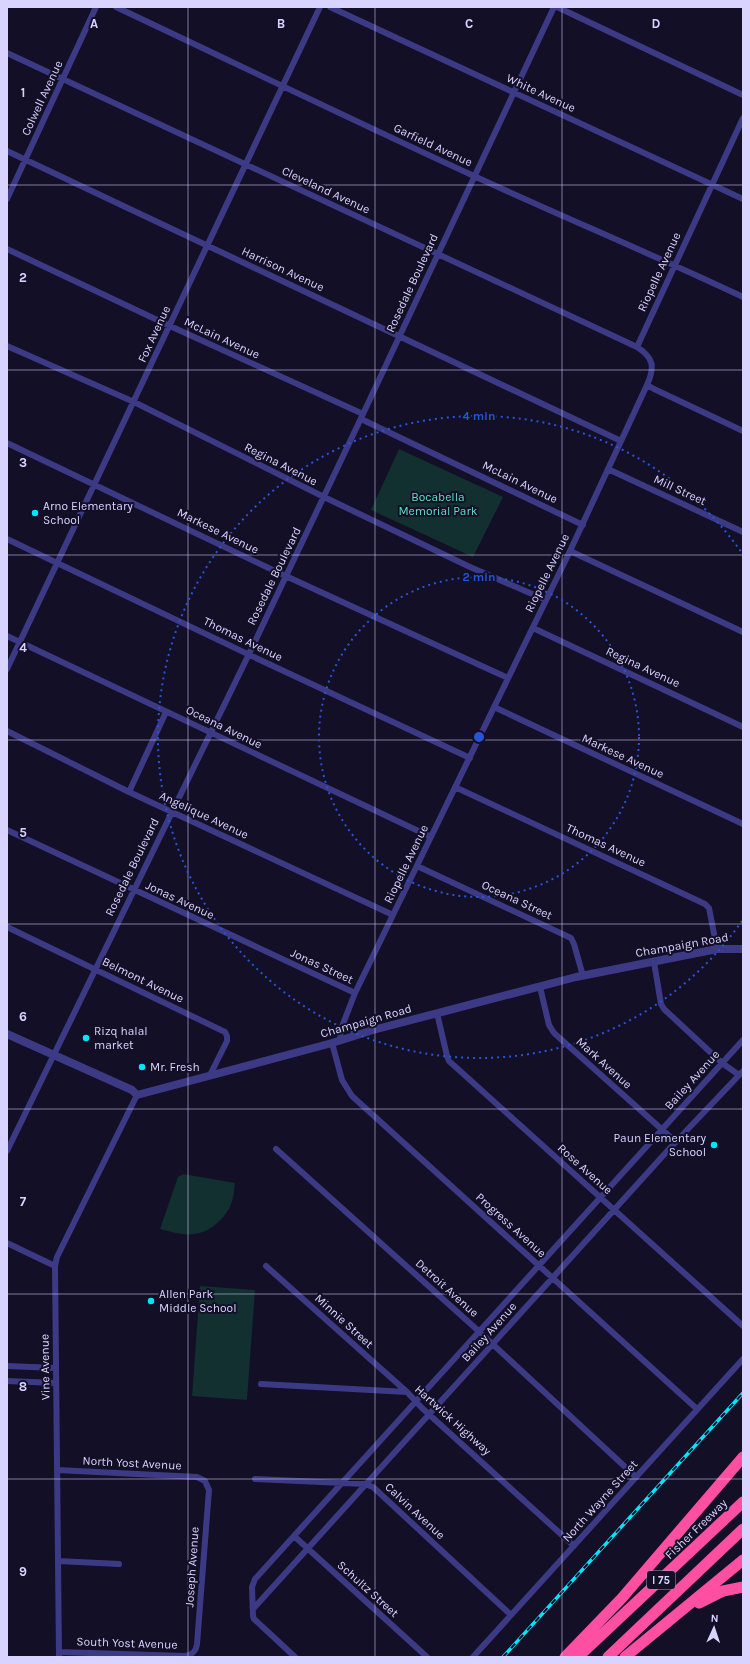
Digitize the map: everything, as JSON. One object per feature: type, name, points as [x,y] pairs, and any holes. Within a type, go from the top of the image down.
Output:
[{"type":"highway","points":[[565,1657],[622,1598],[743,1457]]},
{"type":"highway","name":"Fisher Freeway","points":[[578,1657],[743,1502]]},
{"type":"highway","name":"I 75","points":[[608,1657],[743,1529]]},
{"type":"highway","points":[[625,1657],[743,1560]]},
{"type":"highway","points":[[677,1615],[710,1596],[723,1591],[743,1587]]},
{"type":"street","name":"Colwell Avenue","points":[[7,199],[96,7]]},
{"type":"street","name":"Garfield Avenue","points":[[116,7],[474,176],[629,246],[674,264],[743,298]]},
{"type":"street","name":"Fox Avenue","points":[[7,669],[320,7]]},
{"type":"street","name":"White Avenue","points":[[330,7],[743,199]]},
{"type":"street","name":"Rosedale Boulevard","points":[[7,1151],[9,1140],[54,1055],[324,497],[554,7]]},
{"type":"street","points":[[557,7],[743,95]]},
{"type":"street","name":"Cleveland Avenue","points":[[7,53],[438,254],[447,260],[637,347]]},
{"type":"street","name":"Riopelle Avenue","points":[[340,1039],[341,1029],[355,994],[583,525],[652,374],[652,364],[648,355],[637,347],[674,264],[743,118]]},
{"type":"street","name":"Harrison Avenue","points":[[7,151],[621,441]]},
{"type":"street","name":"McLain Avenue","points":[[7,249],[362,416],[583,525]]},
{"type":"street","name":"Regina Avenue","points":[[7,346],[134,402],[324,497],[470,567],[546,600]]},
{"type":"street","points":[[647,385],[743,431]]},
{"type":"street","name":"Markese Avenue","points":[[7,443],[508,678]]},
{"type":"street","name":"Mill Street","points":[[608,469],[743,532]]},
{"type":"street","name":"Thomas Avenue","points":[[7,539],[470,758]]},
{"type":"street","points":[[570,551],[743,632]]},
{"type":"street","name":"Regina Avenue","points":[[533,628],[743,727]]},
{"type":"street","name":"Oceana Avenue","points":[[7,636],[431,837]]},
{"type":"street","name":"Markese Avenue","points":[[494,707],[743,824]]},
{"type":"street","points":[[129,792],[166,712]]},
{"type":"street","name":"Angelique Avenue","points":[[7,731],[129,792],[393,915]]},
{"type":"street","name":"Thomas Avenue","points":[[455,786],[705,904],[709,908],[717,949]]},
{"type":"street","name":"Jonas Avenue","points":[[7,830],[279,958]]},
{"type":"street","name":"Oceana Street","points":[[417,866],[570,938],[574,944],[583,976]]},
{"type":"street","name":"Belmont Avenue","points":[[7,927],[225,1032],[227,1041],[210,1075]]},
{"type":"street","name":"Champaign Road","points":[[137,1095],[540,986],[717,949],[743,948]]},
{"type":"street","name":"Jonas Street","points":[[279,958],[355,994]]},
{"type":"street","points":[[654,962],[661,1004],[664,1009],[722,1063],[741,1073]]},
{"type":"street","name":"Mark Avenue","points":[[540,986],[549,1025],[554,1033],[676,1142]]},
{"type":"street","name":"Rose Avenue","points":[[436,1013],[446,1056],[449,1061],[743,1326]]},
{"type":"street","points":[[7,1034],[132,1090],[137,1095]]},
{"type":"street","name":"Bailey Avenue","points":[[252,1609],[252,1587],[255,1579],[340,1483],[479,1332],[743,1040]]},
{"type":"street","name":"Progress Avenue","points":[[332,1043],[342,1080],[352,1096],[697,1409]]},
{"type":"street","name":"Bailey Avenue","points":[[252,1609],[676,1142],[741,1073]]},
{"type":"street","name":"Vine Avenue","points":[[59,1654],[55,1266],[60,1250],[137,1095]]},
{"type":"street","name":"Detroit Avenue","points":[[276,1149],[493,1344],[636,1477]]},
{"type":"street","points":[[7,1243],[55,1266]]},
{"type":"street","name":"Minnie Street","points":[[266,1266],[407,1392]]},
{"type":"street","name":"North Wayne Street","points":[[473,1657],[743,1359]]},
{"type":"street","points":[[7,1366],[56,1368]]},
{"type":"street","points":[[7,1381],[56,1383]]},
{"type":"street","name":"Hartwick Highway","points":[[261,1384],[407,1392],[429,1414],[574,1546]]},
{"type":"street","name":"North Yost Avenue","points":[[57,1470],[197,1477],[205,1481]]},
{"type":"street","points":[[255,1479],[365,1484]]},
{"type":"street","name":"Joseph Avenue","points":[[193,1653],[198,1644],[208,1498],[208,1490],[205,1481]]},
{"type":"street","name":"Calvin Avenue","points":[[365,1484],[373,1487],[511,1615]]},
{"type":"street","name":"Schultz Street","points":[[294,1536],[427,1657]]},
{"type":"street","points":[[58,1561],[119,1564]]},
{"type":"street","points":[[252,1609],[253,1616],[256,1621],[295,1657]]},
{"type":"street","name":"South Yost Avenue","points":[[59,1654],[184,1656],[193,1653]]},
{"type":"green space","name":"Bocabella Memorial Park","points":[[399,449],[503,497],[473,557],[371,510]]},
{"type":"green space","points":[[183,1174],[235,1183],[233,1199],[227,1212],[210,1229],[196,1234],[182,1234],[160,1229],[178,1177]]},
{"type":"green space","points":[[200,1286],[255,1290],[247,1400],[192,1396]]},
{"type":"railway","points":[[503,1657],[743,1393]]},
{"type":"place","name":"Arno Elementary School","points":[[35,513]]},
{"type":"place","name":"Rizq halal market","points":[[86,1038]]},
{"type":"place","name":"Mr. Fresh","points":[[142,1067]]},
{"type":"place","name":"Paun Elementary School","points":[[714,1145]]},
{"type":"place","name":"Allen Park Middle School","points":[[151,1301]]}]
